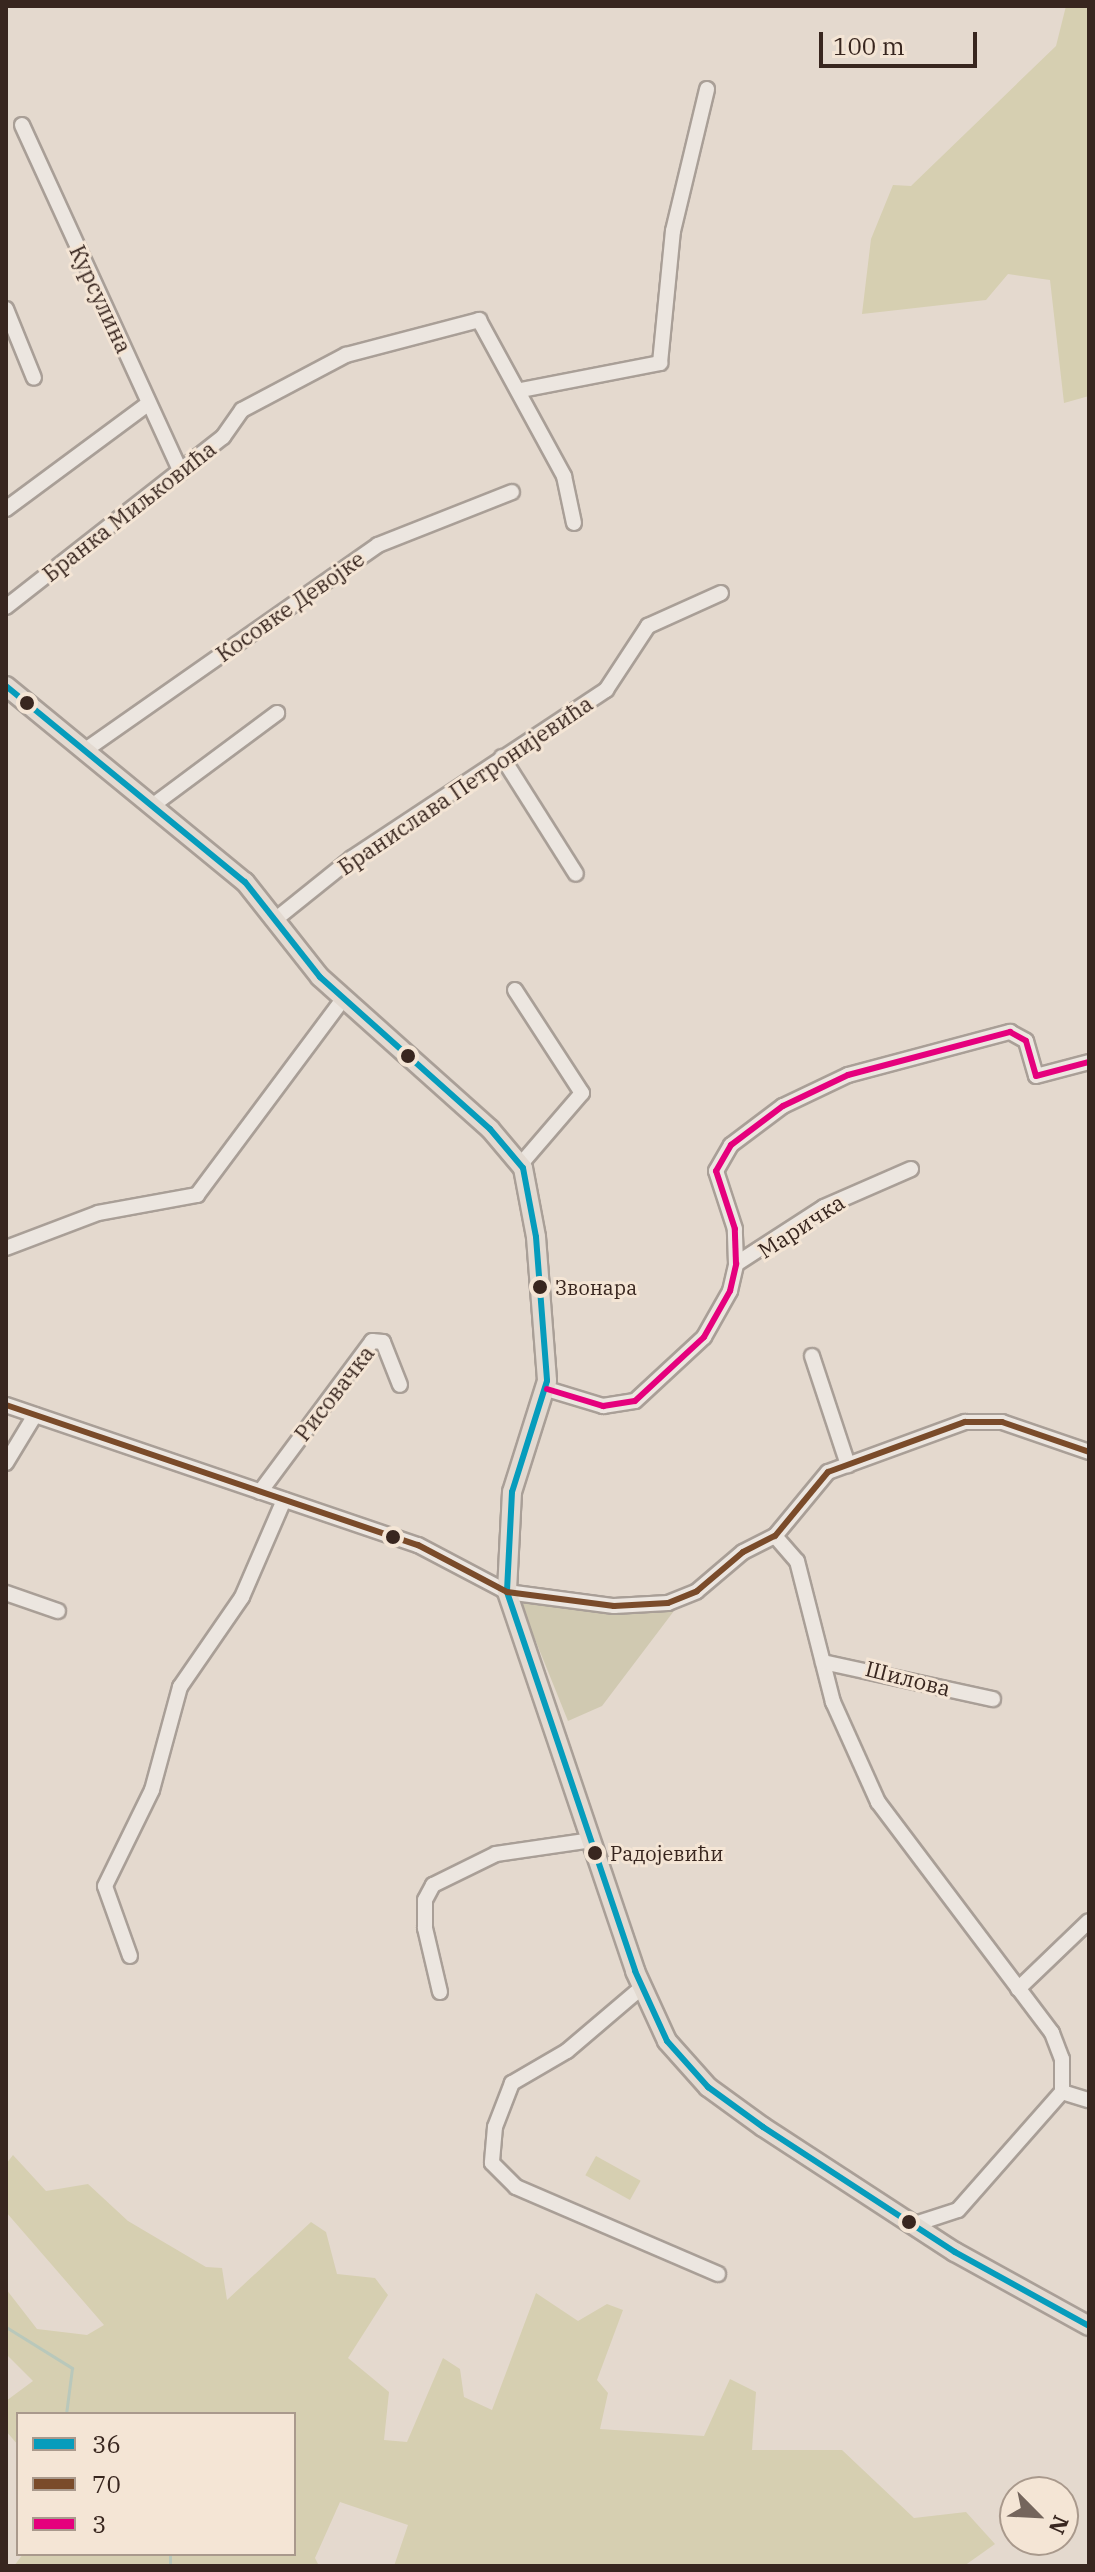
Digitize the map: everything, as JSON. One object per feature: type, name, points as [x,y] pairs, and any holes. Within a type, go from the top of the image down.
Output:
[{"type":"main road","points":[[6,686],[245,882],[343,999],[490,1129],[521,1164],[532,1199],[547,1389],[512,1492],[507,1592],[641,1988],[673,2049],[708,2087],[912,2225],[1089,2326]]},
{"type":"street","points":[[521,390],[660,363],[673,231],[707,89]]},
{"type":"street","name":"Курсулина","points":[[22,125],[181,472]]},
{"type":"street","points":[[6,309],[34,378]]},
{"type":"street","name":"Бранка Миљковића","points":[[6,607],[223,437],[242,410],[346,355],[479,320],[521,390],[564,476],[574,523]]},
{"type":"street","points":[[6,509],[148,404]]},
{"type":"street","name":"Косовке Девојке","points":[[84,751],[378,545],[512,492]]},
{"type":"street","name":"Бранислава Петронијевића","points":[[276,919],[352,858],[606,690],[648,626],[721,593]]},
{"type":"street","points":[[152,806],[277,713]]},
{"type":"street","points":[[502,757],[576,874]]},
{"type":"street","points":[[515,990],[582,1093],[521,1164]]},
{"type":"street","points":[[6,1248],[98,1213],[197,1195],[343,999]]},
{"type":"street","points":[[547,1389],[603,1406],[647,1395],[714,1324],[736,1264],[735,1229],[716,1171],[731,1145],[783,1106],[848,1075],[1010,1032],[1026,1041],[1036,1076],[1089,1062]]},
{"type":"street","name":"Маричка","points":[[736,1264],[824,1207],[911,1169]]},
{"type":"street","name":"Рисовачка","points":[[260,1492],[372,1341],[385,1345],[400,1385]]},
{"type":"street","points":[[812,1356],[848,1465]]},
{"type":"street","points":[[6,1405],[437,1553],[507,1592],[614,1606],[668,1603],[775,1536],[811,1487],[848,1465],[981,1420],[1089,1452]]},
{"type":"street","points":[[6,1463],[35,1415]]},
{"type":"street","points":[[130,1956],[105,1886],[152,1790],[180,1687],[242,1597],[284,1500]]},
{"type":"street","points":[[775,1536],[797,1561],[833,1702],[891,1824],[1056,2041],[1062,2092],[958,2210],[912,2225]]},
{"type":"street","points":[[6,1593],[58,1611]]},
{"type":"street","name":"Шилова","points":[[823,1662],[993,1699]]},
{"type":"street","points":[[440,1992],[425,1928],[425,1900],[433,1885],[496,1854],[592,1840]]},
{"type":"street","points":[[1018,1989],[1089,1921]]},
{"type":"street","points":[[641,1988],[567,2051],[515,2079],[495,2127],[492,2163],[516,2187],[718,2274]]},
{"type":"street","points":[[1062,2092],[1089,2100]]},
{"type":"shaded area","points":[[1066,6],[1089,6],[1089,396],[1064,403],[1050,280],[1008,274],[986,300],[862,314],[871,239],[893,185],[911,186],[1056,46]]},
{"type":"shaded area","points":[[518,1597],[683,1599],[602,1706],[568,1721]]},
{"type":"shaded area","points":[[13,2155],[46,2191],[88,2184],[128,2221],[206,2267],[222,2268],[227,2300],[311,2222],[326,2232],[337,2274],[375,2278],[388,2295],[348,2358],[389,2392],[384,2440],[407,2442],[443,2358],[460,2369],[464,2397],[492,2410],[536,2293],[578,2321],[607,2304],[623,2310],[597,2380],[608,2393],[600,2429],[704,2436],[730,2379],[756,2392],[752,2450],[842,2450],[914,2518],[966,2512],[995,2544],[964,2566],[394,2566],[408,2525],[340,2502],[315,2558],[319,2566],[14,2566],[22,2556],[296,2556],[296,2412],[16,2412],[16,2443],[6,2431],[6,2401],[33,2381],[6,2354],[6,2289],[37,2329],[87,2335],[104,2325],[6,2212],[6,2164]]},
{"type":"shaded area","points":[[596,2156],[641,2181],[630,2200],[585,2175]]},
{"type":"waterway","points":[[6,2327],[72,2368],[66,2412]]},
{"type":"waterway","points":[[170,2556],[170,2566]]},
{"type":"transit line","name":"36","points":[[6,686],[245,882],[320,977],[490,1129],[523,1168],[536,1237],[547,1381],[512,1492],[507,1592],[635,1971],[667,2041],[708,2087],[763,2127],[955,2252],[1089,2326]]},
{"type":"transit line","name":"3","points":[[547,1389],[603,1406],[635,1401],[704,1337],[730,1291],[736,1264],[735,1229],[716,1171],[731,1145],[783,1106],[848,1075],[1010,1032],[1026,1041],[1036,1076],[1089,1062]]},
{"type":"transit line","name":"70","points":[[6,1405],[418,1545],[507,1592],[614,1606],[668,1603],[697,1591],[743,1552],[775,1536],[828,1472],[965,1422],[1002,1422],[1089,1452]]},
{"type":"place","name":"Звонара","points":[[540,1287]]},
{"type":"place","name":"Радојевићи","points":[[595,1853]]}]
